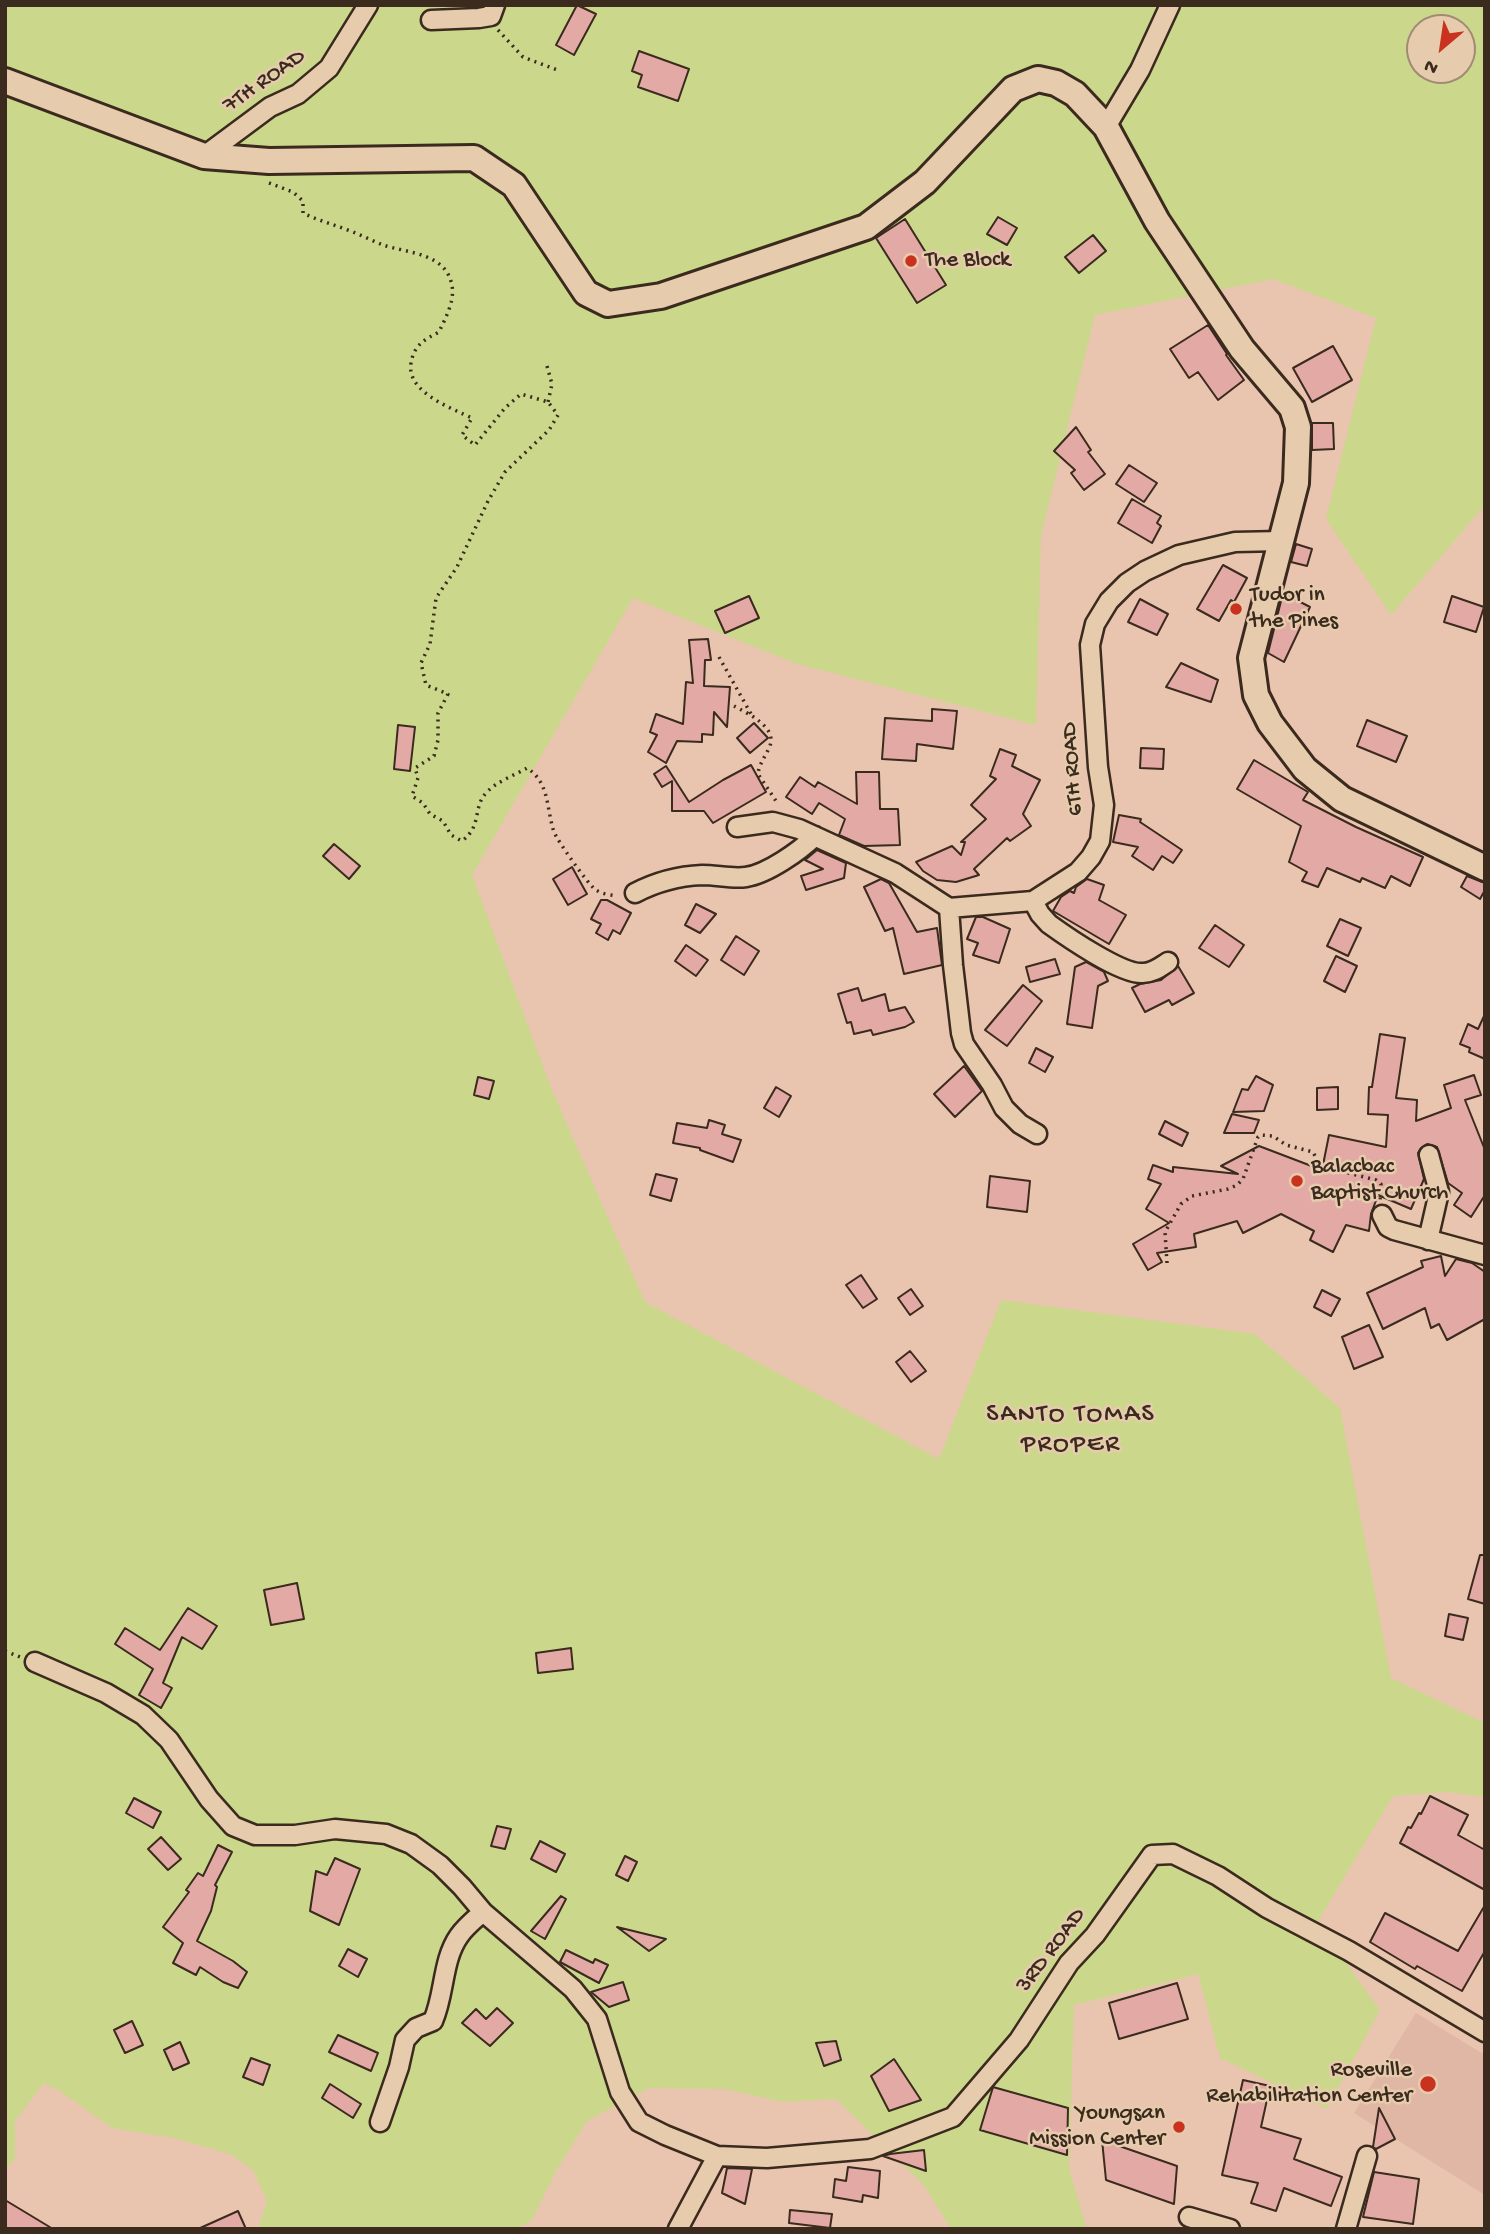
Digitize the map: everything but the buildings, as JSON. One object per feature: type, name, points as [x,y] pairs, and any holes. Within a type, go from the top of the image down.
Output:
[{"type":"main road","points":[[5,80],[204,156],[270,161],[474,158],[514,185],[586,293],[608,304],[661,296],[866,227],[925,182],[1013,89],[1038,79],[1056,83],[1075,94],[1106,127],[1157,221],[1242,349],[1292,408],[1298,427],[1296,483],[1251,658],[1256,695],[1270,723],[1306,769],[1342,799],[1485,869]]},
{"type":"street","name":"7TH ROAD","points":[[204,156],[270,107],[298,94],[329,68],[368,5]]},
{"type":"street","points":[[1106,127],[1140,70],[1170,5]]},
{"type":"street","points":[[431,20],[479,18],[493,10]]},
{"type":"street","name":"6TH ROAD","points":[[949,908],[1033,901],[1077,872],[1091,857],[1100,841],[1104,805],[1098,767],[1090,645],[1095,624],[1109,601],[1126,583],[1179,555],[1235,542],[1281,541]]},
{"type":"street","points":[[737,827],[773,822],[807,833],[895,873],[949,908],[953,965],[964,1044],[1004,1108],[1020,1124],[1037,1134]]},
{"type":"street","points":[[635,893],[656,882],[701,875],[746,877],[762,872],[804,847],[807,833]]},
{"type":"street","points":[[1033,901],[1049,924],[1119,968],[1133,973],[1144,973],[1155,971],[1168,962]]},
{"type":"street","points":[[1428,1240],[1439,1192],[1429,1155]]},
{"type":"street","points":[[1382,1215],[1388,1227],[1395,1230],[1485,1255]]},
{"type":"street","points":[[36,1662],[106,1693],[143,1715],[169,1740],[209,1799],[233,1826],[255,1835],[295,1835],[335,1829],[386,1834],[411,1844],[440,1865],[463,1887],[482,1912],[573,1989],[597,2019],[620,2092],[639,2122],[717,2155],[678,2229]]},
{"type":"street","name":"3RD ROAD","points":[[717,2155],[767,2158],[870,2149],[953,2117],[1019,2040],[1069,1964],[1095,1935],[1152,1855],[1173,1854],[1218,1876],[1267,1908],[1349,1951],[1485,2032]]},
{"type":"street","points":[[380,2122],[399,2067],[405,2040],[416,2028],[433,2021],[439,2007],[445,1971],[458,1936],[482,1912]]},
{"type":"street","points":[[1346,2229],[1367,2156]]},
{"type":"street","points":[[1189,2217],[1230,2229]]},
{"type":"path","points":[[493,10],[499,33],[523,57],[560,71]]},
{"type":"path","points":[[261,180],[293,192],[303,201],[303,213],[320,222],[383,245],[422,254],[443,267],[453,286],[449,310],[439,332],[422,341],[413,350],[410,370],[419,387],[444,405],[472,418],[462,435],[475,445],[520,394],[548,401],[558,415],[549,430],[505,472],[488,500],[457,568],[436,598],[430,644],[421,663],[426,685],[448,694],[438,713],[438,740],[434,756],[415,768],[418,778],[412,796],[423,803],[430,814],[443,821],[451,835],[463,841],[474,832],[480,804],[487,792],[527,768],[536,775],[545,789],[555,834],[581,875],[596,890],[617,897],[635,893]]},
{"type":"path","points":[[547,366],[552,384],[548,401]]},
{"type":"path","points":[[719,657],[752,716]]},
{"type":"path","points":[[734,706],[752,716],[771,734],[772,741],[758,774],[773,799],[807,833]]},
{"type":"path","points":[[1167,1263],[1165,1232],[1181,1204],[1192,1196],[1219,1192],[1237,1185],[1243,1179],[1261,1135],[1273,1136],[1286,1144],[1313,1152],[1320,1166],[1376,1180],[1381,1184],[1382,1215]]},
{"type":"shaded area","name":"Roseville Rehabilitation Center","points":[[1416,2013],[1485,2055],[1485,2195],[1354,2113]]},
{"type":"green space","points":[[5,5],[1485,5],[1485,505],[1391,615],[1326,519],[1376,318],[1273,279],[1095,315],[1041,535],[1036,725],[797,664],[633,598],[472,875],[552,1090],[645,1302],[939,1459],[1001,1300],[1255,1334],[1340,1408],[1391,1678],[1485,1723],[1485,1797],[1448,1792],[1393,1796],[1317,1923],[1380,2010],[1327,2109],[1220,2058],[1198,1974],[1074,2005],[1069,2169],[1087,2229],[951,2229],[924,2185],[836,2099],[783,2102],[725,2089],[649,2088],[587,2121],[557,2169],[532,2220],[516,2229],[258,2229],[267,2201],[253,2170],[230,2154],[174,2138],[112,2128],[63,2093],[44,2083],[15,2121],[15,2159],[5,2169]]},
{"type":"place","name":"The Block","points":[[911,261]]},
{"type":"place","name":"Tudor in the Pines","points":[[1236,609]]},
{"type":"place","name":"Balacbac Baptist Church","points":[[1297,1181]]},
{"type":"place","name":"Roseville Rehabilitation Center","points":[[1428,2084]]},
{"type":"place","name":"Youngsan Mission Center","points":[[1179,2127]]},
{"type":"district","name":"SANTO TOMAS PROPER","points":[[1071,1431]]}]
